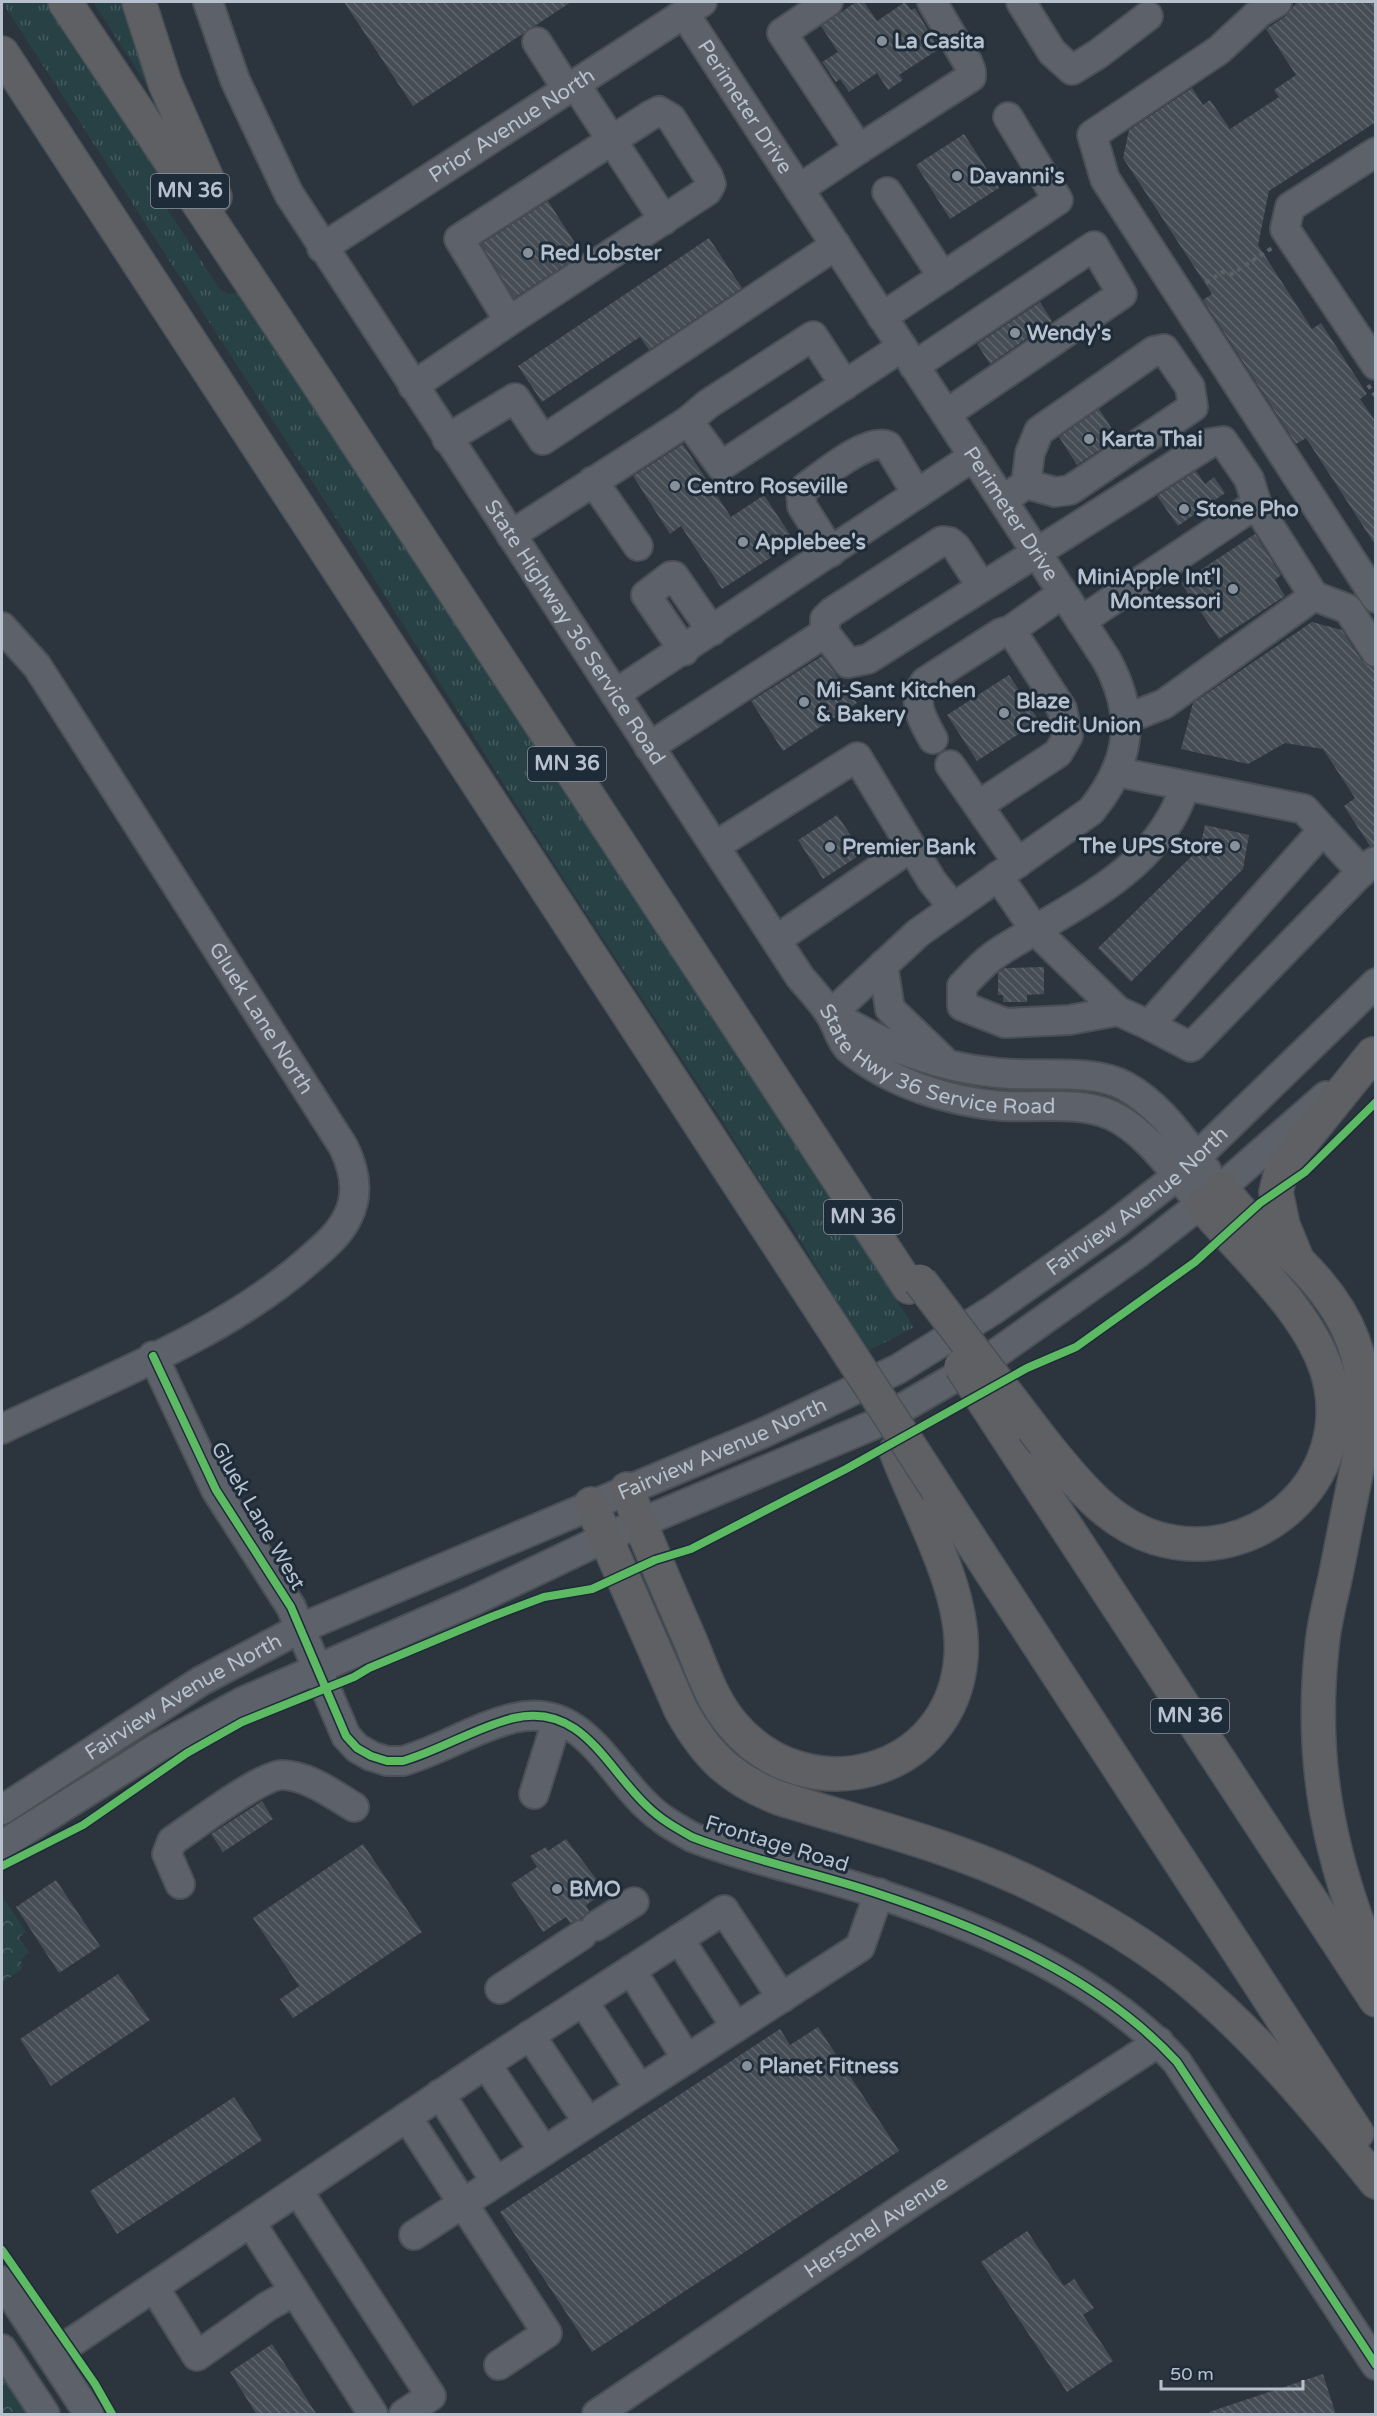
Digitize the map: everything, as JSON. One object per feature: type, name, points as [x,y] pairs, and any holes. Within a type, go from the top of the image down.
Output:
[{"type":"highway","name":"MN 36","points":[[65,2],[316,380],[817,1148],[914,1284],[1004,1432],[1376,2000]]},
{"type":"highway","points":[[139,2],[165,83],[193,151],[216,200],[316,380]]},
{"type":"highway","points":[[2,53],[889,1414],[896,1451],[1376,2162]]},
{"type":"highway","points":[[2,95],[151,282]]},
{"type":"highway","points":[[1298,1261],[1283,1225],[1276,1192],[1282,1167],[1374,1053]]},
{"type":"highway","points":[[1211,1196],[1245,1216],[1298,1261],[1345,1320],[1363,1375],[1366,1401],[1364,1435],[1322,1643],[1318,1695],[1318,1747],[1324,1805],[1335,1857],[1353,1916],[1376,1970]]},
{"type":"highway","points":[[914,1284],[1044,1443],[1101,1508],[1126,1525],[1154,1538],[1180,1544],[1223,1542],[1250,1534],[1272,1524],[1298,1501],[1313,1480],[1325,1455],[1331,1429],[1332,1405],[1329,1380],[1321,1355],[1211,1196]]},
{"type":"highway","points":[[627,1490],[710,1687],[732,1725],[767,1756],[802,1772],[857,1772],[892,1762],[936,1728],[949,1705],[957,1682],[962,1631],[958,1608],[927,1496]]},
{"type":"highway","points":[[591,1504],[681,1710],[696,1738],[733,1775],[778,1798],[973,1859],[1039,1887],[1140,1945],[1186,1979],[1231,2020],[1287,2078],[1376,2182]]},
{"type":"street","name":"State Highway 36 Service Road","points":[[208,2],[235,80],[260,136],[289,194],[322,248],[776,940],[800,976],[831,1014]]},
{"type":"street","points":[[828,2],[782,33],[859,149]]},
{"type":"street","points":[[799,189],[970,77],[971,70],[968,63],[932,2]]},
{"type":"street","points":[[1021,2],[1052,52],[1072,70],[1098,54],[1148,16]]},
{"type":"street","points":[[1277,2],[1260,12],[1219,50],[1092,135],[1106,179],[1376,598]]},
{"type":"street","name":"Prior Avenue North","points":[[322,248],[693,7]]},
{"type":"street","name":"Perimeter Drive","points":[[693,7],[799,189],[1003,500],[1117,679],[1126,720],[1124,748],[1117,772],[1107,792],[1091,812],[918,933],[831,1014]]},
{"type":"street","points":[[537,42],[612,141],[664,220]]},
{"type":"street","points":[[413,386],[707,191],[711,184],[671,118],[659,111],[459,239],[509,321]]},
{"type":"street","points":[[882,316],[1058,200],[1008,117]]},
{"type":"street","points":[[1376,152],[1290,207],[1285,228],[1376,365]]},
{"type":"street","points":[[887,192],[943,277]]},
{"type":"street","points":[[447,439],[516,398],[543,440],[836,245]]},
{"type":"street","points":[[688,421],[721,466],[845,386],[908,356],[1094,246],[1122,294],[946,414]]},
{"type":"street","points":[[511,535],[688,421],[708,404],[813,336],[845,386]]},
{"type":"street","points":[[1003,500],[1026,484],[1030,453],[1039,431],[1154,351],[1164,349],[1190,387],[1193,406],[1070,490],[1054,492],[1026,484]]},
{"type":"street","points":[[982,587],[956,547],[950,542],[942,541],[832,612],[825,619],[825,633],[848,663],[868,659],[982,587],[1036,552],[1210,443],[1223,441],[1250,479],[1258,508],[1314,596],[1348,609],[1376,652]]},
{"type":"street","points":[[831,552],[802,506],[801,492],[806,487],[868,446],[882,443],[888,446],[917,494]]},
{"type":"street","points":[[615,694],[684,651],[974,456]]},
{"type":"street","points":[[593,481],[638,546]]},
{"type":"street","points":[[1081,621],[1244,512],[1258,508]]},
{"type":"street","points":[[684,651],[646,595],[670,576],[674,576],[712,631]]},
{"type":"street","points":[[933,739],[920,714],[917,693],[925,682],[1001,633],[1011,630],[1063,593]]},
{"type":"street","points":[[1126,720],[1164,704],[1314,596]]},
{"type":"street","name":"Gluek Lane North","points":[[2,627],[37,666],[343,1146],[351,1162],[354,1197],[350,1213],[332,1240],[256,1301],[213,1327],[2,1429]]},
{"type":"street","points":[[979,805],[1058,753],[1068,736],[1062,709],[1011,630]]},
{"type":"street","points":[[649,747],[825,633]]},
{"type":"street","points":[[715,846],[857,757],[932,881],[953,907]]},
{"type":"street","points":[[950,765],[965,790],[979,805],[1035,930],[1118,1011],[1191,1047],[1369,866],[1323,830],[1304,809],[1117,772]]},
{"type":"street","points":[[1118,1011],[1069,1020],[1005,1023],[962,1006],[962,986],[992,957],[1140,860],[1166,831],[1178,809],[1185,786]]},
{"type":"street","points":[[1149,1025],[1323,830]]},
{"type":"street","points":[[776,940],[911,847]]},
{"type":"street","points":[[882,965],[890,1009],[951,1066]]},
{"type":"street","name":"Fairview Avenue North","points":[[2,1810],[201,1681],[299,1629],[591,1504],[774,1429],[898,1369],[993,1310],[1114,1225],[1186,1166],[1376,983]]},
{"type":"street","name":"State Hwy 36 Service Road","points":[[831,1014],[913,1056],[951,1066],[998,1073],[1090,1077],[1123,1085],[1151,1103],[1176,1129],[1186,1166]]},
{"type":"street","name":"State Hwy 36 Service Road","points":[[831,1014],[846,1046],[909,1084],[952,1098],[1002,1106],[1094,1109],[1126,1123],[1186,1166],[1211,1196]]},
{"type":"street","name":"Fairview Avenue North","points":[[2,1845],[157,1748],[242,1702],[317,1667],[473,1601],[607,1537],[873,1425],[1030,1331],[1211,1196],[1374,1053]]},
{"type":"street","name":"Gluek Lane West","points":[[153,1356],[216,1490],[291,1607],[299,1629]]},
{"type":"street","name":"Frontage Road","points":[[299,1629],[346,1736],[357,1748],[387,1761],[403,1761],[517,1717],[537,1716],[557,1720],[576,1728],[593,1742],[647,1807],[668,1824],[692,1837],[879,1893],[976,1931],[1040,1961],[1101,1998],[1159,2042],[1188,2078],[1376,2365]]},
{"type":"street","points":[[534,1794],[557,1720]]},
{"type":"street","points":[[180,1884],[167,1854],[172,1841],[268,1778],[293,1776],[332,1793],[354,1807]]},
{"type":"street","points":[[414,2235],[860,1947],[879,1893]]},
{"type":"street","points":[[500,1989],[634,1902]]},
{"type":"street","points":[[51,2356],[486,2064],[724,1910],[782,1998]]},
{"type":"street","points":[[679,1939],[736,2027]]},
{"type":"street","points":[[631,1970],[687,2059]]},
{"type":"street","points":[[583,2001],[640,2089]]},
{"type":"street","points":[[530,2035],[588,2122]]},
{"type":"street","name":"Herschel Avenue","points":[[597,2415],[912,2202],[1159,2042]]},
{"type":"street","points":[[486,2064],[544,2151]]},
{"type":"street","points":[[441,2094],[496,2182]]},
{"type":"street","points":[[407,2117],[548,2333],[499,2365]]},
{"type":"street","points":[[298,2191],[431,2396],[404,2415]]},
{"type":"street","points":[[250,2223],[374,2415]]},
{"type":"street","points":[[2,2281],[89,2415]]},
{"type":"street","points":[[154,2287],[197,2355],[268,2306],[294,2292]]},
{"type":"street","points":[[2,2349],[45,2415]]},
{"type":"path","points":[[1206,283],[1222,272],[1232,274],[1275,246]]},
{"type":"green space","points":[[2,2],[48,2],[164,178],[152,186],[220,289],[229,294],[240,292],[914,1327],[867,1352],[784,1213],[769,1196],[563,878],[330,509]]},
{"type":"green space","points":[[93,2],[129,2],[154,96]]},
{"type":"green space","points":[[5,1900],[26,1932],[19,1937],[29,1952],[21,1960],[22,1969],[2,1983],[2,1902]]},
{"type":"green space","points":[[2,2370],[31,2414],[2,2414]]},
{"type":"building","points":[[344,2],[571,2],[413,106]]},
{"type":"building","name":"La Casita","points":[[856,2],[864,2],[877,21],[905,2],[911,10],[915,8],[939,49],[899,75],[903,80],[888,90],[877,73],[849,92],[840,79],[836,82],[822,62],[838,52],[821,26]]},
{"type":"building","points":[[1297,2],[1376,2],[1376,122],[1269,191],[1258,245],[1312,329],[1321,323],[1367,394],[1360,399],[1376,422],[1376,546],[1306,438],[1296,444],[1203,300],[1212,294],[1123,158],[1129,130],[1192,88],[1203,105],[1210,100],[1230,129],[1279,97],[1274,90],[1296,75],[1266,29],[1286,16]]},
{"type":"building","name":"Davanni's","points":[[964,134],[999,188],[950,219],[916,165]]},
{"type":"building","name":"Red Lobster","points":[[548,201],[582,254],[514,298],[481,244]]},
{"type":"building","points":[[709,238],[742,288],[649,350],[640,337],[542,402],[518,366]]},
{"type":"building","name":"Wendy's","points":[[1040,302],[1052,321],[990,364],[977,344]]},
{"type":"building","name":"Karta Thai","points":[[1099,409],[1118,438],[1077,465],[1059,437]]},
{"type":"building","points":[[683,444],[731,517],[764,495],[795,542],[722,589],[681,526],[670,534],[633,476]]},
{"type":"building","name":"Stone Pho","points":[[1196,471],[1205,484],[1214,477],[1225,493],[1178,526],[1157,496]]},
{"type":"building","name":"MiniApple Int'l Montessori","points":[[1255,534],[1281,575],[1275,580],[1285,596],[1219,639],[1181,583]]},
{"type":"building","points":[[1312,622],[1342,630],[1362,661],[1376,670],[1376,845],[1370,846],[1344,806],[1355,798],[1323,749],[1285,743],[1248,764],[1181,749],[1193,703]]},
{"type":"building","name":"Mi-Sant Kitchen & Bakery","points":[[822,656],[857,703],[783,751],[751,701]]},
{"type":"building","points":[[1009,675],[1039,721],[977,761],[947,715]]},
{"type":"building","name":"Premier Bank","points":[[837,815],[863,853],[823,879],[798,840]]},
{"type":"building","points":[[1205,825],[1249,835],[1243,869],[1131,982],[1098,948],[1200,848]]},
{"type":"building","points":[[1044,967],[1044,994],[1027,995],[1027,1002],[1003,1002],[1003,995],[998,995],[998,973],[1005,968]]},
{"type":"building","points":[[262,1801],[273,1819],[223,1852],[211,1834]]},
{"type":"building","name":"BMO","points":[[566,1839],[597,1880],[594,1882],[602,1894],[586,1905],[589,1911],[581,1919],[570,1923],[566,1917],[543,1932],[511,1884],[537,1867],[530,1856],[546,1847],[548,1851]]},
{"type":"building","points":[[363,1844],[422,1932],[293,2018],[280,1999],[299,1986],[253,1918]]},
{"type":"building","points":[[56,1880],[100,1946],[59,1973],[16,1907]]},
{"type":"building","points":[[118,1974],[150,2020],[51,2086],[20,2039]]},
{"type":"building","points":[[818,2027],[899,2151],[592,2352],[500,2212],[780,2029],[790,2045]]},
{"type":"building","points":[[234,2097],[262,2140],[117,2234],[90,2191]]},
{"type":"building","points":[[1027,2231],[1064,2286],[1074,2279],[1094,2308],[1083,2315],[1113,2361],[1067,2392],[981,2262]]},
{"type":"building","points":[[272,2344],[317,2415],[257,2415],[230,2372]]},
{"type":"building","points":[[1323,2374],[1336,2415],[1210,2415],[1209,2412]]},
{"type":"cycle path","points":[[2,1866],[83,1825],[187,1753],[242,1722],[354,1677],[369,1668],[491,1617],[544,1597],[592,1589],[655,1560],[691,1549],[846,1469],[1027,1368],[1076,1347],[1195,1262],[1260,1203],[1305,1172],[1376,1102]]},
{"type":"cycle path","points":[[153,1356],[216,1490],[291,1607],[346,1736],[357,1748],[387,1761],[403,1761],[514,1718],[538,1716],[558,1720],[575,1729],[591,1742],[652,1811],[692,1837],[919,1908],[1000,1940],[1077,1981],[1113,2005],[1177,2062],[1376,2365]]},
{"type":"cycle path","points":[[2,2250],[95,2384],[112,2414]]},
{"type":"place","name":"La Casita","points":[[882,41]]},
{"type":"place","name":"Davanni's","points":[[957,176]]},
{"type":"place","name":"Red Lobster","points":[[528,253]]},
{"type":"place","name":"Wendy's","points":[[1015,333]]},
{"type":"place","name":"Karta Thai","points":[[1089,439]]},
{"type":"place","name":"Centro Roseville","points":[[675,486]]},
{"type":"place","name":"Stone Pho","points":[[1184,509]]},
{"type":"place","name":"Applebee's","points":[[743,542]]},
{"type":"place","name":"MiniApple Int'l Montessori","points":[[1233,589]]},
{"type":"place","name":"Mi-Sant Kitchen & Bakery","points":[[804,702]]},
{"type":"place","name":"Blaze Credit Union","points":[[1004,713]]},
{"type":"place","name":"The UPS Store","points":[[1235,846]]},
{"type":"place","name":"Premier Bank","points":[[830,847]]},
{"type":"place","name":"BMO","points":[[557,1889]]},
{"type":"place","name":"Planet Fitness","points":[[747,2066]]}]
